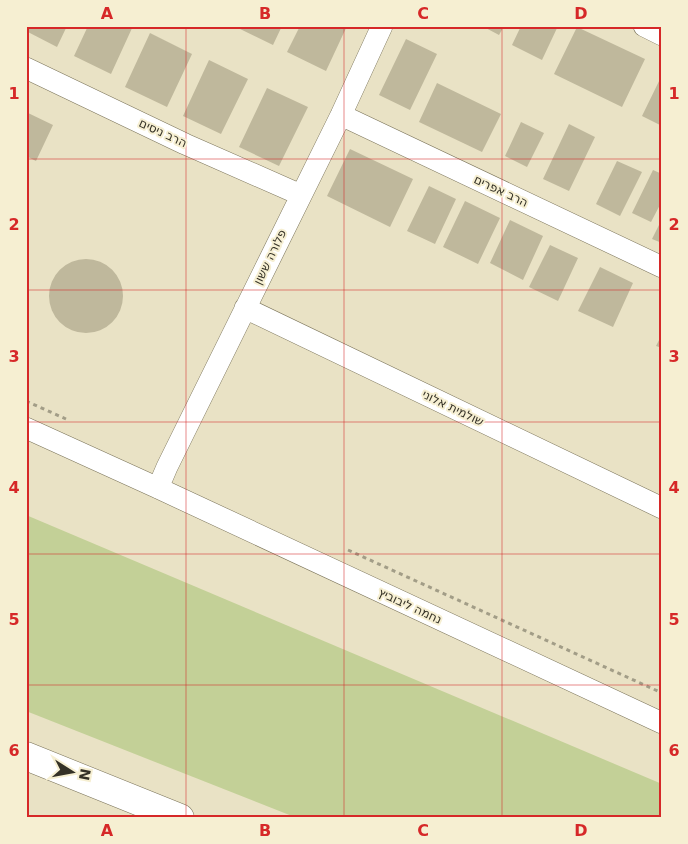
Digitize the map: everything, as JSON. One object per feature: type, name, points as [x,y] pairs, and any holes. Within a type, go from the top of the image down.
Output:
[{"type":"highway","points":[[26,756],[180,818]]},
{"type":"street","name":"פלורה ששון","points":[[158,488],[341,115],[382,26]]},
{"type":"street","points":[[644,26],[662,35]]},
{"type":"street","name":"הרב ניסים","points":[[26,68],[185,144],[301,195]]},
{"type":"street","name":"הרב אפרים","points":[[341,115],[662,268]]},
{"type":"street","name":"שולמית אלוני","points":[[245,308],[662,508]]},
{"type":"street","name":"נחמה ליבוביץ","points":[[26,428],[662,724]]},
{"type":"path","points":[[26,401],[70,422]]},
{"type":"path","points":[[347,549],[662,693]]},
{"type":"green space","points":[[26,515],[662,784],[662,818],[297,818],[26,711]]},
{"type":"building","points":[[26,26],[67,26],[57,47],[26,31]]},
{"type":"building","points":[[88,26],[133,26],[111,74],[74,56]]},
{"type":"building","points":[[239,26],[282,26],[273,45],[238,28]]},
{"type":"building","points":[[300,26],[347,26],[326,71],[287,52]]},
{"type":"building","points":[[482,26],[504,26],[499,35]]},
{"type":"building","points":[[521,26],[558,26],[542,60],[512,45]]},
{"type":"building","points":[[577,27],[645,59],[622,107],[554,74]]},
{"type":"building","points":[[150,33],[192,54],[167,107],[125,87]]},
{"type":"building","points":[[406,39],[437,54],[410,110],[379,95]]},
{"type":"building","points":[[209,60],[248,79],[221,134],[183,116]]},
{"type":"building","points":[[662,75],[662,126],[642,116]]},
{"type":"building","points":[[437,83],[501,114],[482,152],[419,122]]},
{"type":"building","points":[[267,88],[308,107],[279,166],[239,147]]},
{"type":"building","points":[[26,112],[53,125],[36,161],[26,156]]},
{"type":"building","points":[[521,122],[544,133],[527,167],[505,156]]},
{"type":"building","points":[[569,124],[595,137],[569,191],[543,179]]},
{"type":"building","points":[[350,149],[413,179],[390,227],[327,196]]},
{"type":"building","points":[[617,161],[642,172],[620,216],[596,204]]},
{"type":"building","points":[[653,170],[662,174],[662,201],[651,222],[632,213]]},
{"type":"building","points":[[429,186],[456,199],[435,244],[407,231]]},
{"type":"building","points":[[465,201],[500,218],[478,264],[443,247]]},
{"type":"building","points":[[662,219],[662,243],[652,239]]},
{"type":"building","points":[[510,220],[543,236],[523,280],[490,263]]},
{"type":"building","points":[[550,245],[578,258],[558,301],[529,287]]},
{"type":"building","points":[[86,259],[107,265],[117,275],[123,296],[117,317],[107,327],[86,333],[65,327],[55,317],[49,296],[55,275],[65,265]]},
{"type":"building","points":[[600,267],[633,283],[613,327],[578,311]]},
{"type":"building","points":[[662,334],[662,348],[656,346]]}]
